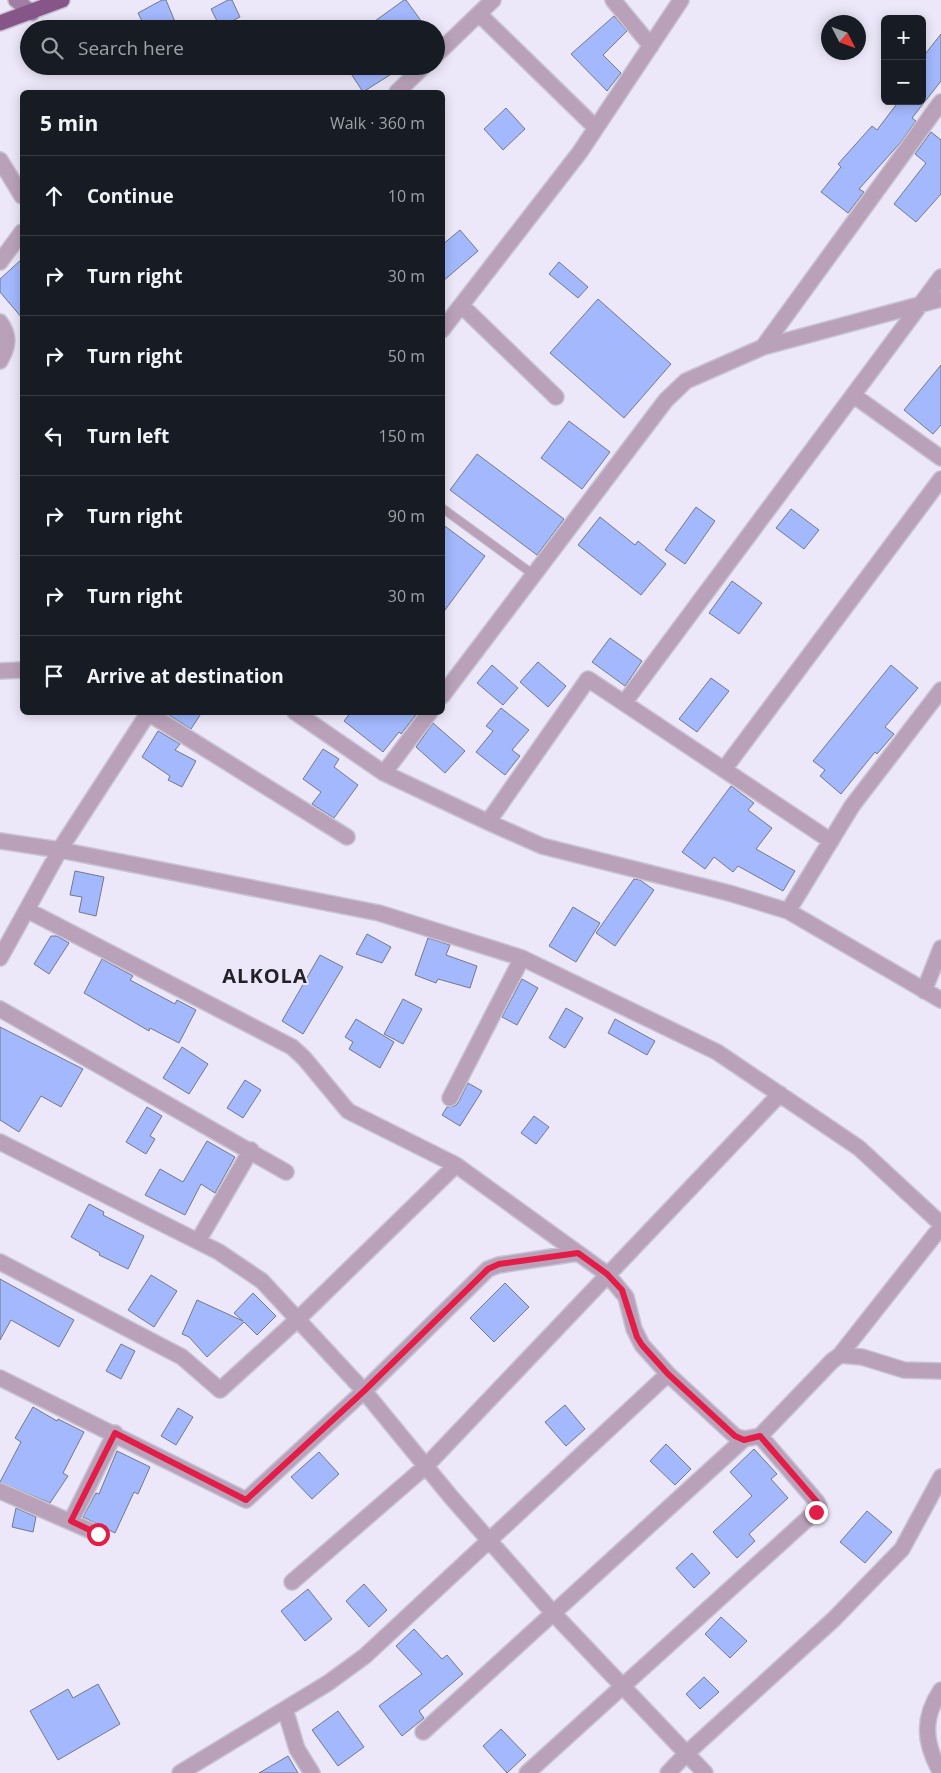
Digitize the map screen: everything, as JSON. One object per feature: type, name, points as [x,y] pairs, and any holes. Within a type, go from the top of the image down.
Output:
[{"type":"highway","points":[[0,23],[32,13],[62,0]]},
{"type":"main road","points":[[16,0],[32,13]]},
{"type":"street","points":[[445,46],[493,0]]},
{"type":"street","points":[[613,0],[651,46]]},
{"type":"street","points":[[445,326],[596,128],[681,0]]},
{"type":"street","points":[[479,14],[596,128]]},
{"type":"street","points":[[399,90],[415,75]]},
{"type":"street","points":[[763,347],[941,102]]},
{"type":"street","points":[[0,160],[20,193]]},
{"type":"street","points":[[0,262],[20,235]]},
{"type":"street","points":[[624,703],[941,277]]},
{"type":"street","points":[[445,692],[666,400],[686,382],[763,347],[941,299]]},
{"type":"street","points":[[462,306],[556,397]]},
{"type":"street","points":[[0,322],[8,337],[6,348],[0,361]]},
{"type":"street","points":[[853,395],[941,458]]},
{"type":"street","points":[[725,768],[941,479]]},
{"type":"street","points":[[0,671],[20,670]]},
{"type":"street","points":[[488,822],[588,679],[725,768],[831,841]]},
{"type":"street","points":[[788,911],[852,806],[941,690]]},
{"type":"street","points":[[0,958],[60,850],[147,715]]},
{"type":"street","points":[[151,715],[347,838]]},
{"type":"street","points":[[299,715],[384,773],[542,846],[788,911],[941,1000]]},
{"type":"street","points":[[384,773],[428,715]]},
{"type":"street","points":[[0,841],[60,850],[379,913],[522,958],[717,1052],[859,1148],[941,1226],[840,1355],[760,1436],[744,1440],[423,1732]]},
{"type":"street","points":[[27,910],[292,1047],[304,1058],[348,1111],[456,1165],[607,1274],[626,1297],[637,1337],[668,1374],[735,1436],[744,1440]]},
{"type":"street","points":[[924,991],[941,948]]},
{"type":"street","points":[[450,1098],[522,958]]},
{"type":"street","points":[[0,1009],[251,1150],[286,1172]]},
{"type":"street","points":[[292,1582],[426,1466],[780,1094]]},
{"type":"street","points":[[0,1142],[198,1241],[226,1256],[262,1281],[364,1391],[554,1614],[705,1773]]},
{"type":"street","points":[[198,1241],[251,1150]]},
{"type":"street","points":[[0,1262],[182,1357],[220,1390],[298,1318],[456,1165]]},
{"type":"street","points":[[0,1378],[115,1433],[246,1500],[364,1391],[488,1269],[499,1264],[578,1253]]},
{"type":"street","points":[[840,1355],[850,1354],[904,1370],[941,1371]]},
{"type":"street","points":[[180,1773],[328,1683],[366,1656],[668,1374]]},
{"type":"street","points":[[71,1521],[115,1433]]},
{"type":"street","points":[[527,1773],[621,1686],[816,1512],[817,1502],[760,1436]]},
{"type":"street","points":[[668,1773],[687,1753],[834,1619],[902,1549],[941,1477]]},
{"type":"street","points":[[0,1491],[98,1534]]},
{"type":"street","points":[[941,1690],[931,1705],[927,1721],[932,1755],[941,1773]]},
{"type":"street","points":[[285,1709],[297,1749],[312,1773]]},
{"type":"lane","points":[[445,510],[534,575]]},
{"type":"building","points":[[162,0],[166,0],[174,20],[142,20],[138,13]]},
{"type":"building","points":[[228,0],[232,0],[240,17],[234,20],[216,20],[211,9]]},
{"type":"building","points":[[406,0],[420,20],[376,20]]},
{"type":"building","points":[[614,16],[627,31],[603,55],[621,73],[607,91],[571,54]]},
{"type":"building","points":[[941,34],[941,81],[926,100],[926,60],[926,53]]},
{"type":"building","points":[[352,75],[390,75],[366,90],[362,90]]},
{"type":"building","points":[[896,105],[922,105],[912,118],[916,121],[900,143],[859,189],[864,192],[848,213],[821,192],[841,167],[838,164],[872,126],[877,130]]},
{"type":"building","points":[[506,108],[525,129],[503,150],[484,129]]},
{"type":"building","points":[[931,132],[941,140],[941,194],[916,222],[894,204],[926,163],[915,154]]},
{"type":"building","points":[[460,230],[478,251],[445,279],[445,242]]},
{"type":"building","points":[[20,261],[20,316],[0,292],[0,279]]},
{"type":"building","points":[[559,262],[588,287],[578,298],[549,274]]},
{"type":"building","points":[[598,299],[671,364],[624,418],[550,353]]},
{"type":"building","points":[[941,365],[941,425],[933,434],[904,410]]},
{"type":"building","points":[[569,421],[610,452],[582,489],[541,458]]},
{"type":"building","points":[[477,454],[564,519],[537,555],[450,490]]},
{"type":"building","points":[[696,507],[715,521],[685,564],[665,550]]},
{"type":"building","points":[[791,509],[819,530],[804,549],[776,528]]},
{"type":"building","points":[[600,517],[635,545],[638,541],[666,564],[641,595],[578,545]]},
{"type":"building","points":[[445,526],[485,556],[445,610]]},
{"type":"building","points":[[732,581],[762,603],[739,634],[709,613]]},
{"type":"building","points":[[610,638],[642,661],[625,686],[592,662]]},
{"type":"building","points":[[538,662],[566,686],[548,707],[520,682]]},
{"type":"building","points":[[492,665],[518,688],[503,705],[477,683]]},
{"type":"building","points":[[891,665],[918,688],[885,727],[894,734],[877,754],[875,752],[841,794],[820,776],[825,770],[813,761]]},
{"type":"building","points":[[711,678],[729,691],[697,732],[679,719]]},
{"type":"building","points":[[501,708],[529,730],[512,750],[520,756],[505,775],[476,752],[493,731],[486,726]]},
{"type":"building","points":[[169,715],[200,715],[191,729]]},
{"type":"building","points":[[349,715],[416,715],[401,734],[399,732],[383,752],[344,721]]},
{"type":"building","points":[[433,723],[465,751],[445,773],[416,747]]},
{"type":"building","points":[[158,731],[180,744],[175,750],[196,761],[182,787],[168,780],[170,776],[142,757]]},
{"type":"building","points":[[323,749],[339,759],[334,767],[358,785],[334,818],[312,804],[321,792],[303,779]]},
{"type":"building","points":[[731,786],[754,803],[748,810],[772,828],[756,849],[795,871],[783,891],[738,866],[733,872],[714,857],[705,869],[682,852]]},
{"type":"building","points":[[75,871],[104,877],[96,916],[79,912],[82,897],[70,895]]},
{"type":"building","points":[[634,879],[640,880],[654,890],[615,946],[596,933]]},
{"type":"building","points":[[573,907],[600,923],[576,962],[549,946]]},
{"type":"building","points":[[367,934],[391,947],[382,963],[356,954]]},
{"type":"building","points":[[51,936],[57,936],[69,943],[49,974],[34,964]]},
{"type":"building","points":[[428,938],[450,945],[446,955],[477,966],[470,988],[438,979],[436,983],[415,975]]},
{"type":"building","points":[[320,955],[343,967],[303,1034],[282,1021]]},
{"type":"building","points":[[102,959],[133,976],[130,980],[175,1004],[177,1000],[196,1010],[179,1043],[150,1028],[149,1031],[84,993]]},
{"type":"building","points":[[522,979],[538,988],[517,1025],[502,1017]]},
{"type":"building","points":[[403,999],[422,1009],[403,1044],[384,1034]]},
{"type":"building","points":[[566,1008],[583,1018],[565,1048],[549,1038]]},
{"type":"building","points":[[356,1019],[394,1042],[380,1068],[349,1049],[353,1042],[345,1037]]},
{"type":"building","points":[[615,1019],[655,1041],[647,1055],[608,1033]]},
{"type":"building","points":[[0,1027],[83,1069],[61,1107],[41,1096],[19,1132],[0,1120]]},
{"type":"building","points":[[182,1047],[208,1064],[189,1094],[163,1078]]},
{"type":"building","points":[[245,1080],[261,1090],[243,1118],[227,1108]]},
{"type":"building","points":[[468,1083],[482,1091],[460,1126],[442,1115],[447,1107],[455,1106],[458,1103]]},
{"type":"building","points":[[147,1107],[162,1116],[150,1136],[155,1139],[146,1154],[126,1142]]},
{"type":"building","points":[[534,1116],[549,1127],[536,1144],[521,1133]]},
{"type":"building","points":[[207,1141],[235,1157],[215,1193],[201,1184],[185,1215],[145,1195],[160,1169],[183,1182]]},
{"type":"building","points":[[89,1204],[104,1212],[103,1215],[144,1236],[128,1269],[99,1255],[100,1253],[71,1237]]},
{"type":"building","points":[[151,1275],[177,1291],[154,1327],[128,1310]]},
{"type":"building","points":[[0,1279],[74,1320],[59,1347],[11,1320],[0,1340]]},
{"type":"building","points":[[505,1283],[529,1307],[494,1342],[470,1318]]},
{"type":"building","points":[[253,1293],[276,1316],[257,1335],[244,1322],[207,1357],[189,1337],[182,1334],[197,1300],[243,1321],[234,1313]]},
{"type":"building","points":[[121,1344],[135,1351],[121,1379],[106,1371]]},
{"type":"building","points":[[565,1405],[585,1429],[566,1446],[545,1422]]},
{"type":"building","points":[[33,1407],[57,1421],[58,1419],[84,1432],[63,1473],[68,1476],[50,1503],[0,1482],[21,1442],[15,1438]]},
{"type":"building","points":[[178,1408],[193,1417],[176,1445],[161,1436]]},
{"type":"building","points":[[666,1444],[691,1469],[675,1485],[650,1461]]},
{"type":"building","points":[[754,1449],[777,1474],[771,1479],[788,1498],[749,1534],[755,1541],[737,1558],[713,1532],[752,1496],[730,1472]]},
{"type":"building","points":[[117,1451],[150,1467],[138,1494],[134,1492],[115,1533],[83,1517],[96,1493],[99,1494]]},
{"type":"building","points":[[319,1452],[339,1474],[312,1499],[291,1477]]},
{"type":"building","points":[[16,1508],[36,1517],[33,1532],[12,1527]]},
{"type":"building","points":[[867,1511],[892,1532],[865,1563],[840,1542]]},
{"type":"building","points":[[692,1553],[710,1573],[694,1588],[676,1568]]},
{"type":"building","points":[[364,1584],[387,1610],[369,1627],[346,1601]]},
{"type":"building","points":[[308,1589],[332,1619],[305,1641],[281,1611]]},
{"type":"building","points":[[721,1617],[747,1641],[730,1658],[705,1634]]},
{"type":"building","points":[[414,1629],[442,1659],[447,1655],[463,1674],[419,1711],[424,1718],[402,1736],[379,1706],[422,1674],[396,1646]]},
{"type":"building","points":[[704,1677],[719,1692],[700,1709],[686,1694]]},
{"type":"building","points":[[98,1684],[120,1724],[58,1760],[30,1711],[68,1689],[73,1698]]},
{"type":"building","points":[[338,1711],[364,1747],[338,1766],[312,1730]]},
{"type":"building","points":[[501,1729],[526,1755],[507,1773],[483,1746]]},
{"type":"building","points":[[288,1756],[298,1773],[259,1773]]},
{"type":"district","name":"ALKOLA","points":[[265,976]]},
{"type":"route","points":[[98,1534],[71,1521],[115,1433],[246,1500],[364,1391],[478,1276],[499,1264],[578,1253],[617,1283],[626,1297],[637,1337],[668,1374],[735,1436],[744,1440],[760,1436],[817,1502],[816,1512]]}]
